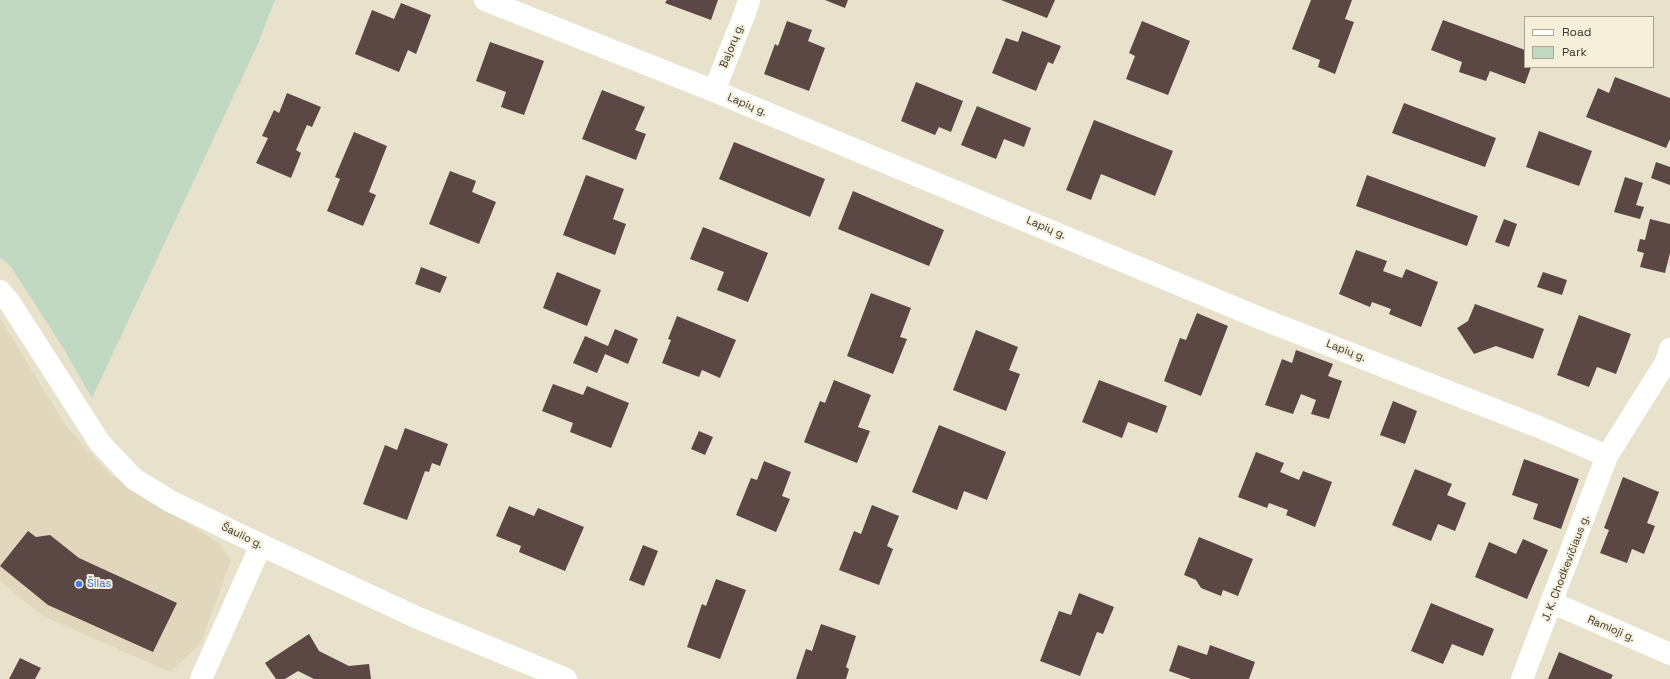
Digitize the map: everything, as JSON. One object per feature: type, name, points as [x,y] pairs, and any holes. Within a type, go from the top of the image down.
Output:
[{"type":"street","name":"Lapių g.","points":[[485,0],[714,91],[1262,319],[1608,456]]},
{"type":"street","name":"Bajorų g.","points":[[714,91],[749,0]]},
{"type":"street","name":"Šaulio g.","points":[[0,291],[14,310],[100,443],[134,479],[170,501],[418,618],[566,679]]},
{"type":"street","name":"J. K. Chodkevičiaus g.","points":[[1522,679],[1608,456],[1666,362],[1670,349]]},
{"type":"street","points":[[201,679],[261,545]]},
{"type":"street","name":"Ramioji g.","points":[[1552,603],[1670,654]]},
{"type":"shaded area","points":[[0,318],[66,426],[110,474],[219,543],[231,560],[201,643],[170,672],[43,616],[0,581]]},
{"type":"green space","points":[[0,0],[275,0],[257,46],[92,398],[62,346],[11,267],[0,257]]},
{"type":"building","points":[[667,0],[718,0],[711,20],[665,3]]},
{"type":"building","points":[[825,0],[848,0],[845,8]]},
{"type":"building","points":[[1001,0],[1055,0],[1047,18]]},
{"type":"building","points":[[1311,0],[1352,0],[1345,19],[1354,22],[1335,74],[1318,67],[1320,60],[1292,49]]},
{"type":"building","points":[[401,3],[431,15],[416,54],[408,50],[399,72],[355,54],[372,10],[394,19]]},
{"type":"building","points":[[1443,20],[1524,50],[1524,68],[1531,68],[1525,84],[1490,71],[1486,81],[1459,72],[1462,62],[1431,50]]},
{"type":"building","points":[[787,21],[812,30],[808,41],[825,48],[809,91],[764,74],[775,44],[778,46]]},
{"type":"building","points":[[1142,21],[1190,41],[1168,95],[1126,79],[1135,56],[1129,53]]},
{"type":"building","points":[[1022,31],[1061,46],[1053,64],[1048,62],[1036,91],[992,73],[1006,38],[1018,42]]},
{"type":"building","points":[[490,42],[544,61],[524,115],[501,107],[506,92],[476,81]]},
{"type":"building","points":[[1615,77],[1670,98],[1670,139],[1666,148],[1586,117],[1598,88],[1609,93]]},
{"type":"building","points":[[916,82],[963,101],[951,132],[939,127],[935,135],[901,121]]},
{"type":"building","points":[[602,90],[645,107],[635,130],[646,134],[636,160],[582,139]]},
{"type":"building","points":[[287,93],[321,107],[312,127],[307,125],[296,150],[301,153],[291,178],[256,163],[268,138],[262,136],[274,110],[279,113]]},
{"type":"building","points":[[1404,103],[1496,138],[1485,167],[1392,133]]},
{"type":"building","points":[[977,106],[1031,128],[1024,147],[1004,139],[996,159],[961,145]]},
{"type":"building","points":[[1094,120],[1173,151],[1155,196],[1101,174],[1091,200],[1066,190]]},
{"type":"building","points":[[1539,131],[1592,151],[1579,186],[1526,167]]},
{"type":"building","points":[[354,132],[387,146],[369,192],[376,195],[363,226],[327,211],[340,179],[335,177]]},
{"type":"building","points":[[734,142],[825,179],[810,217],[719,179]]},
{"type":"building","points":[[1656,162],[1670,167],[1670,185],[1651,178]]},
{"type":"building","points":[[450,171],[476,181],[472,192],[496,202],[479,244],[429,224]]},
{"type":"building","points":[[586,175],[624,189],[613,219],[626,224],[615,255],[563,235]]},
{"type":"building","points":[[1367,175],[1478,216],[1467,246],[1356,206]]},
{"type":"building","points":[[1625,177],[1643,183],[1636,205],[1644,207],[1640,219],[1614,212]]},
{"type":"building","points":[[853,191],[944,230],[929,266],[838,229]]},
{"type":"building","points":[[1504,219],[1517,224],[1509,247],[1495,242]]},
{"type":"building","points":[[1650,219],[1670,224],[1670,253],[1665,273],[1640,267],[1644,253],[1637,251],[1640,239],[1645,240]]},
{"type":"building","points":[[703,227],[768,253],[748,302],[717,290],[724,272],[690,259]]},
{"type":"building","points":[[1356,250],[1387,261],[1383,271],[1402,278],[1406,269],[1438,282],[1421,327],[1389,314],[1391,309],[1372,302],[1370,307],[1339,294]]},
{"type":"building","points":[[421,267],[447,277],[440,293],[415,284]]},
{"type":"building","points":[[557,272],[601,290],[587,326],[543,308]]},
{"type":"building","points":[[1543,272],[1567,280],[1562,295],[1537,287]]},
{"type":"building","points":[[871,293],[911,308],[900,337],[907,339],[893,374],[847,356]]},
{"type":"building","points":[[1475,304],[1544,329],[1533,359],[1496,346],[1474,354],[1457,328],[1468,321]]},
{"type":"building","points":[[1197,313],[1228,326],[1201,396],[1164,381],[1180,338],[1186,340]]},
{"type":"building","points":[[1579,315],[1631,334],[1616,374],[1597,367],[1589,387],[1557,375]]},
{"type":"building","points":[[677,316],[736,340],[720,378],[702,370],[699,377],[662,363],[671,340],[668,339]]},
{"type":"building","points":[[615,329],[638,339],[628,364],[605,354],[597,373],[573,363],[585,336],[608,346]]},
{"type":"building","points":[[976,330],[1018,347],[1009,370],[1020,374],[1006,411],[953,390]]},
{"type":"building","points":[[1296,350],[1333,364],[1328,376],[1342,381],[1329,419],[1311,414],[1316,400],[1301,394],[1293,414],[1265,405],[1282,359],[1292,363]]},
{"type":"building","points":[[834,380],[871,395],[858,427],[870,431],[857,463],[804,442],[820,401],[825,403]]},
{"type":"building","points":[[1099,380],[1167,406],[1157,433],[1128,422],[1122,438],[1082,422]]},
{"type":"building","points":[[553,384],[583,395],[587,386],[629,403],[611,448],[570,432],[573,423],[542,411]]},
{"type":"building","points":[[1393,401],[1417,411],[1405,444],[1380,435]]},
{"type":"building","points":[[939,425],[1006,452],[987,500],[964,491],[957,510],[912,492]]},
{"type":"building","points":[[405,428],[448,444],[440,466],[432,463],[429,472],[425,471],[407,520],[363,504],[385,445],[397,450]]},
{"type":"building","points":[[699,431],[713,437],[705,455],[691,449]]},
{"type":"building","points":[[1256,452],[1284,463],[1280,472],[1299,480],[1303,471],[1332,482],[1315,527],[1286,515],[1288,510],[1269,503],[1267,508],[1238,497]]},
{"type":"building","points":[[1524,459],[1579,479],[1561,529],[1533,519],[1538,504],[1512,495]]},
{"type":"building","points":[[764,461],[791,472],[782,496],[790,499],[776,532],[736,515],[751,478],[757,480]]},
{"type":"building","points":[[1415,469],[1452,484],[1447,495],[1466,503],[1455,531],[1438,524],[1431,541],[1392,525]]},
{"type":"building","points":[[1623,477],[1659,492],[1647,523],[1655,526],[1644,554],[1632,549],[1627,563],[1600,553],[1609,530],[1604,528]]},
{"type":"building","points":[[872,505],[899,516],[887,546],[893,549],[879,585],[839,570],[854,531],[861,534]]},
{"type":"building","points":[[509,506],[534,516],[538,508],[584,527],[565,571],[519,552],[521,546],[496,536]]},
{"type":"building","name":"Šilas","points":[[28,531],[36,537],[50,535],[79,558],[177,603],[153,652],[48,605],[0,566]]},
{"type":"building","points":[[1199,537],[1253,559],[1238,596],[1223,590],[1221,596],[1201,588],[1196,580],[1184,575]]},
{"type":"building","points":[[1523,539],[1548,550],[1527,599],[1475,577],[1489,542],[1516,554]]},
{"type":"building","points":[[643,545],[658,551],[644,586],[629,580]]},
{"type":"building","points":[[716,579],[746,590],[720,659],[687,647],[702,604],[706,606]]},
{"type":"building","points":[[1079,593],[1114,607],[1103,634],[1097,632],[1080,676],[1040,661],[1059,611],[1071,615]]},
{"type":"building","points":[[1431,603],[1494,629],[1483,656],[1452,644],[1443,664],[1411,651]]},
{"type":"building","points":[[821,624],[856,636],[846,667],[849,669],[846,679],[796,679],[806,649],[812,651]]},
{"type":"building","points":[[309,634],[319,651],[349,666],[369,664],[371,679],[314,679],[298,671],[285,679],[276,679],[265,663]]},
{"type":"building","points":[[1178,645],[1207,655],[1210,645],[1255,662],[1249,679],[1191,679],[1169,671]]},
{"type":"building","points":[[1559,652],[1613,675],[1611,679],[1548,679]]},
{"type":"building","points":[[20,658],[41,668],[35,679],[9,679]]},
{"type":"place","name":"Šilas","points":[[79,584]]}]
